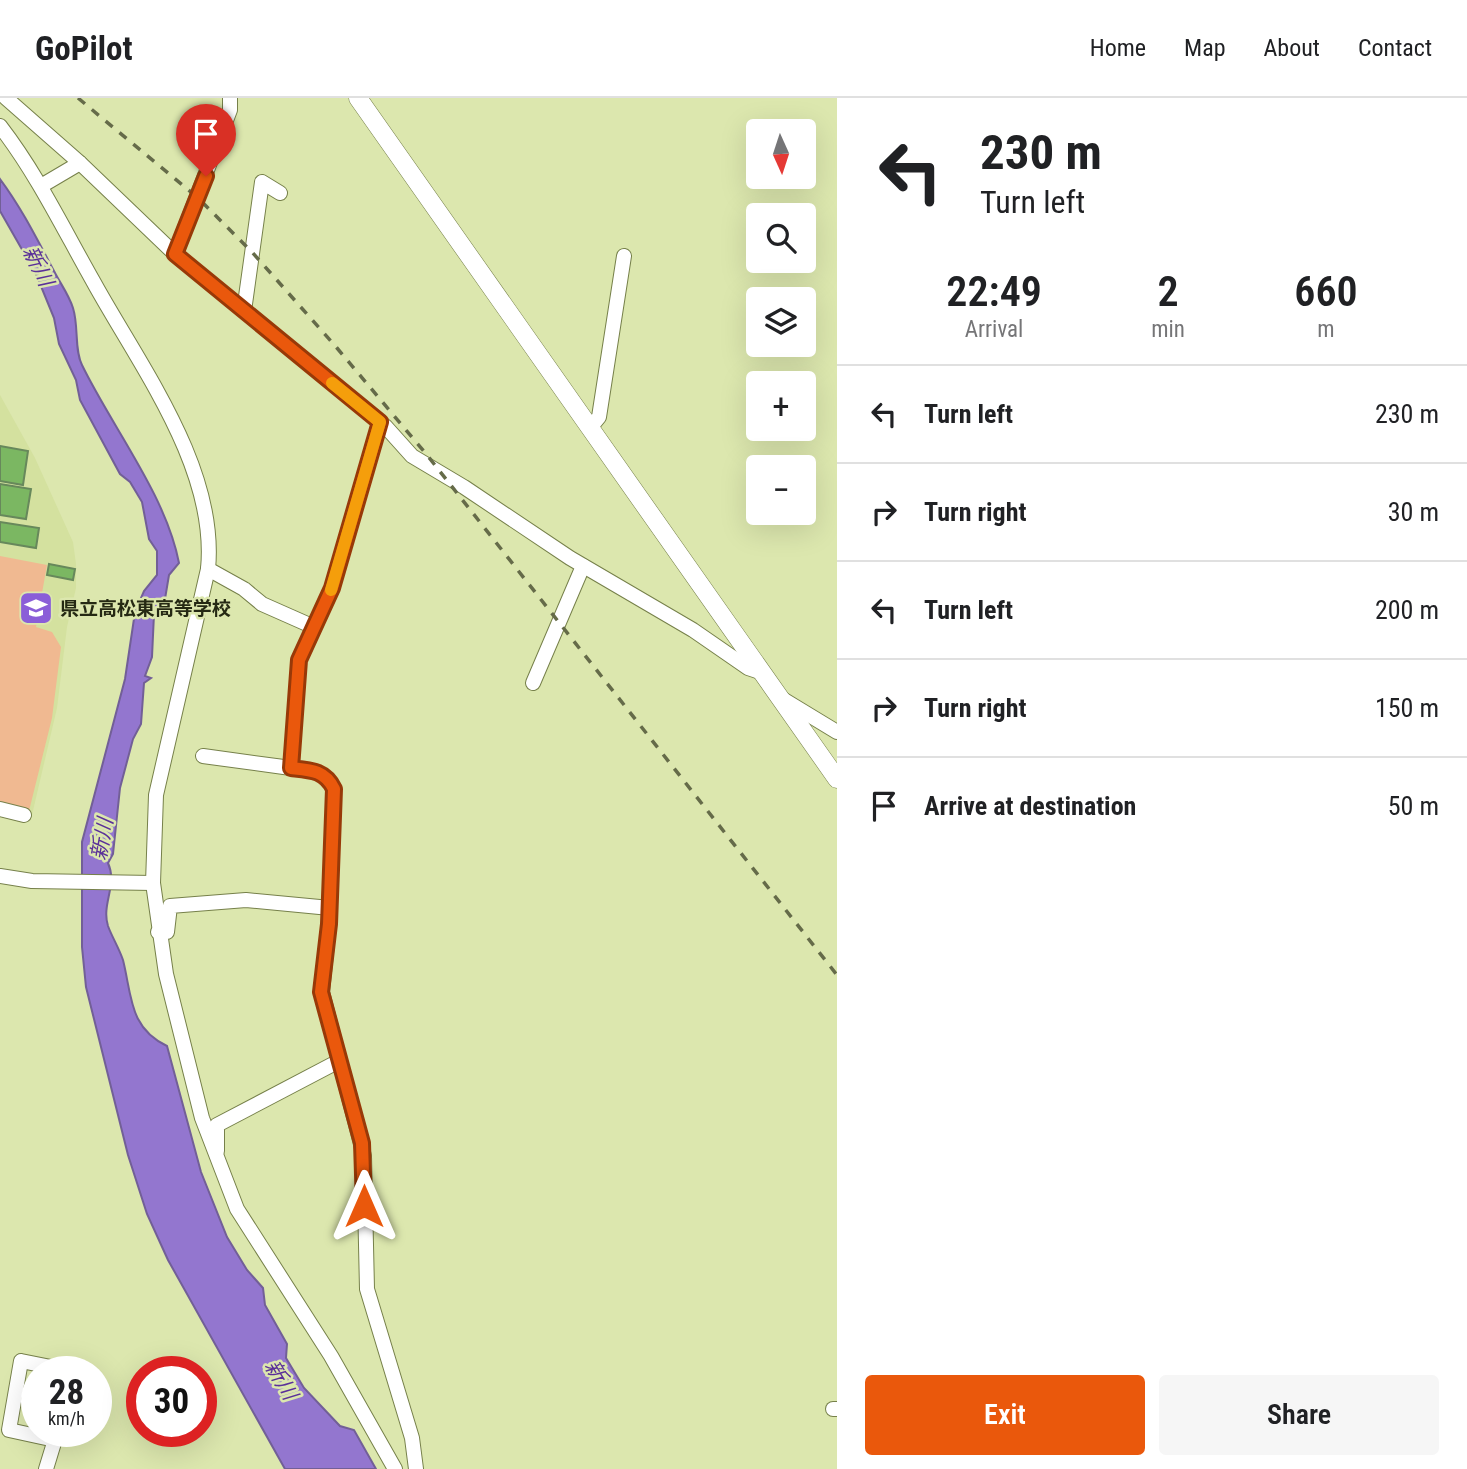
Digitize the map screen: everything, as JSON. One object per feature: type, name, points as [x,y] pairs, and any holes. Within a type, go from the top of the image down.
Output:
[{"type":"street","points":[[6,98],[80,163],[175,254],[380,422],[412,456],[464,486],[583,566],[693,630],[748,668],[763,673]]},
{"type":"street","points":[[175,254],[230,110],[230,98]]},
{"type":"street","points":[[358,98],[837,779]]},
{"type":"street","points":[[0,126],[41,186],[188,451],[202,503],[208,569],[156,795],[153,883],[158,932],[192,1078],[217,1161],[250,1232],[331,1356],[395,1469]]},
{"type":"street","points":[[41,186],[80,163]]},
{"type":"street","points":[[244,311],[262,182],[280,194]]},
{"type":"street","points":[[590,428],[600,416],[624,256]]},
{"type":"street","points":[[291,768],[299,660],[332,588],[380,422]]},
{"type":"street","points":[[533,683],[583,566]]},
{"type":"street","points":[[208,569],[244,589],[262,604],[314,626]]},
{"type":"street","points":[[780,697],[837,732]]},
{"type":"street","points":[[203,756],[316,771],[329,778],[334,789],[330,908],[321,992],[364,1156],[367,1289],[412,1438],[416,1469]]},
{"type":"street","points":[[0,809],[24,815]]},
{"type":"street","points":[[0,876],[32,881],[47,879],[153,883]]},
{"type":"street","points":[[158,932],[167,932],[170,906],[246,900],[330,908]]},
{"type":"street","points":[[217,1161],[217,1125],[339,1061]]},
{"type":"street","points":[[21,1361],[9,1430],[21,1432]]},
{"type":"street","points":[[46,1469],[53,1447]]},
{"type":"shaded area","name":"県立高松東高等学校","points":[[0,395],[35,458],[73,542],[76,564],[76,588],[67,627],[57,708],[32,815],[0,807]]},
{"type":"shaded area","points":[[0,556],[47,565],[36,627],[52,632],[61,647],[52,718],[29,811],[0,803]]},
{"type":"water","name":"新川","points":[[0,179],[22,212],[69,298],[75,315],[78,352],[82,365],[151,487],[163,512],[179,563],[169,575],[165,599],[161,600],[159,610],[154,614],[152,657],[145,676],[151,678],[144,683],[141,724],[133,739],[120,788],[113,854],[108,863],[111,879],[106,910],[108,926],[123,960],[134,1010],[145,1030],[167,1046],[201,1172],[227,1237],[247,1270],[263,1288],[265,1305],[287,1344],[286,1358],[304,1388],[340,1426],[354,1430],[376,1469],[285,1469],[168,1260],[147,1214],[128,1155],[86,987],[82,947],[82,842],[125,679],[135,612],[144,591],[157,575],[157,551],[149,539],[142,502],[130,482],[120,474],[80,400],[76,380],[59,344],[54,318],[36,274],[0,211]]},
{"type":"building","points":[[0,446],[28,451],[23,485],[0,481]]},
{"type":"building","points":[[0,484],[31,489],[26,519],[0,515]]},
{"type":"building","points":[[0,522],[39,528],[36,548],[0,542]]},
{"type":"building","points":[[49,564],[75,569],[73,580],[47,575]]},
{"type":"railway","points":[[78,98],[198,198],[252,252],[337,348],[427,455],[837,975]]},
{"type":"slow traffic","points":[[331,590],[380,422],[332,383]]},
{"type":"place","name":"県立高松東高等学校","points":[[36,608]]},
{"type":"route","points":[[206,176],[175,254],[380,422],[332,588],[304,644],[299,660],[291,742],[291,768],[316,771],[329,778],[334,789],[329,924],[321,992],[362,1143],[364,1206]]}]
